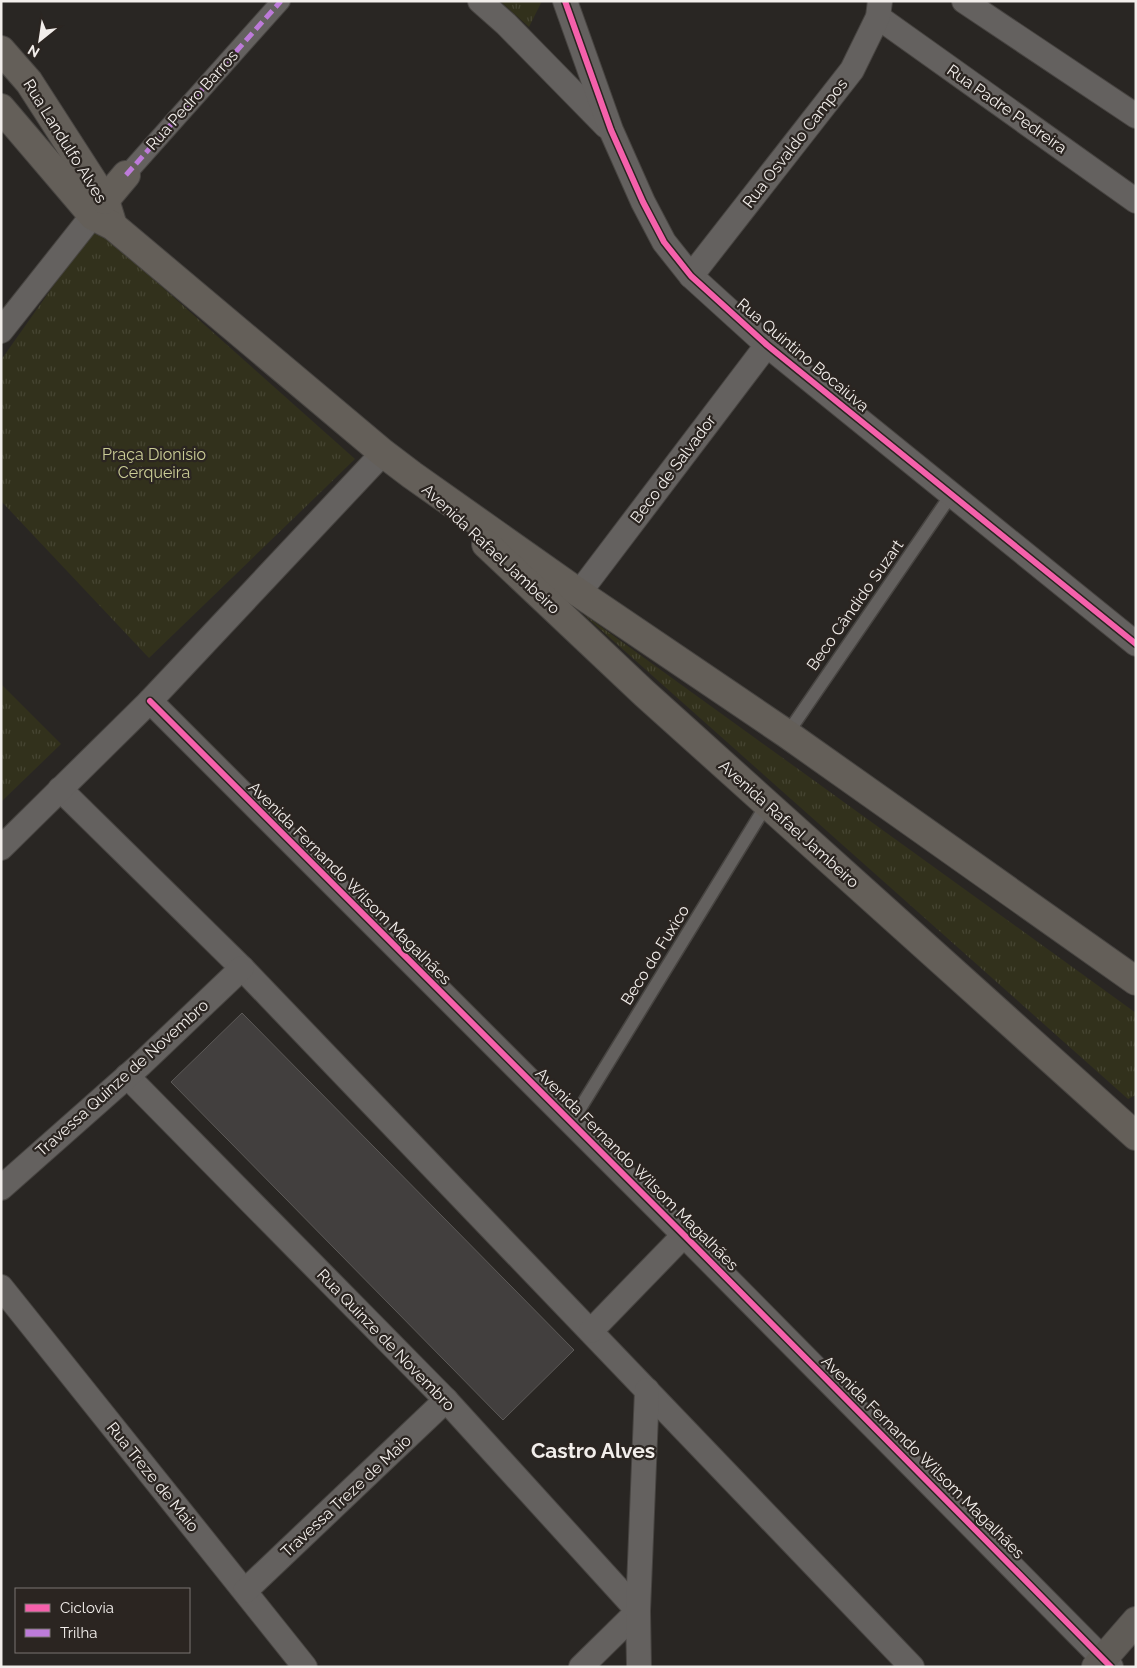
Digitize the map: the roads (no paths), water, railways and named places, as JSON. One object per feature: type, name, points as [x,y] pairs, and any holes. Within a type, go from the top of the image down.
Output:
[{"type":"main road","name":"Rua Landulfo Alves","points":[[1,50],[29,82],[103,214]]},
{"type":"main road","name":"Rua Landulfo Alves","points":[[1,108],[103,214]]},
{"type":"main road","name":"Rua Pedro Barros","points":[[103,214],[126,175]]},
{"type":"main road","points":[[103,214],[383,453],[412,474]]},
{"type":"main road","name":"Avenida Rafael Jambeiro","points":[[412,474],[579,593],[786,734],[1136,981]]},
{"type":"main road","name":"Avenida Rafael Jambeiro","points":[[412,474],[645,694],[767,804],[1126,1114],[1136,1136]]},
{"type":"main road","points":[[1103,1664],[1136,1621]]},
{"type":"street","name":"Rua Pedro Barros","points":[[126,175],[281,1]]},
{"type":"street","points":[[480,1],[506,24],[611,130]]},
{"type":"street","name":"Rua Quintino Bocaiúva","points":[[565,1],[611,130],[643,202],[664,242],[691,276],[767,345],[1136,644]]},
{"type":"street","points":[[964,1],[1136,116]]},
{"type":"street","name":"Rua Padre Pedreira","points":[[879,9],[1135,198]]},
{"type":"street","name":"Rua Osvaldo Campos","points":[[691,276],[852,70],[879,9]]},
{"type":"street","points":[[1,331],[103,214]]},
{"type":"street","name":"Beco de Salvador","points":[[579,593],[767,345]]},
{"type":"street","points":[[1,848],[150,701],[383,453]]},
{"type":"street","name":"Avenida Fernando Wilsom Magalhães","points":[[150,701],[684,1235],[1103,1664]]},
{"type":"street","points":[[60,789],[242,968],[912,1667]]},
{"type":"street","name":"Travessa Quinze de Novembro","points":[[1,1188],[127,1076],[242,968]]},
{"type":"street","name":"Rua Quinze de Novembro","points":[[127,1076],[446,1400],[638,1611]]},
{"type":"street","points":[[591,1331],[684,1235]]},
{"type":"street","name":"Rua Treze de Maio","points":[[1,1287],[305,1667]]},
{"type":"street","points":[[639,1667],[638,1611],[647,1390]]},
{"type":"street","name":"Travessa Treze de Maio","points":[[245,1591],[446,1400]]},
{"type":"street","points":[[581,1667],[638,1611]]},
{"type":"lane","name":"Beco Cândido Suzart","points":[[786,734],[951,495]]},
{"type":"lane","name":"Beco do Fuxico","points":[[571,1123],[767,804]]},
{"type":"district","name":"Castro Alves","points":[[593,1450]]},
{"type":"park label","name":"Praça Dionísio Cerqueira","points":[[154,463]]}]
